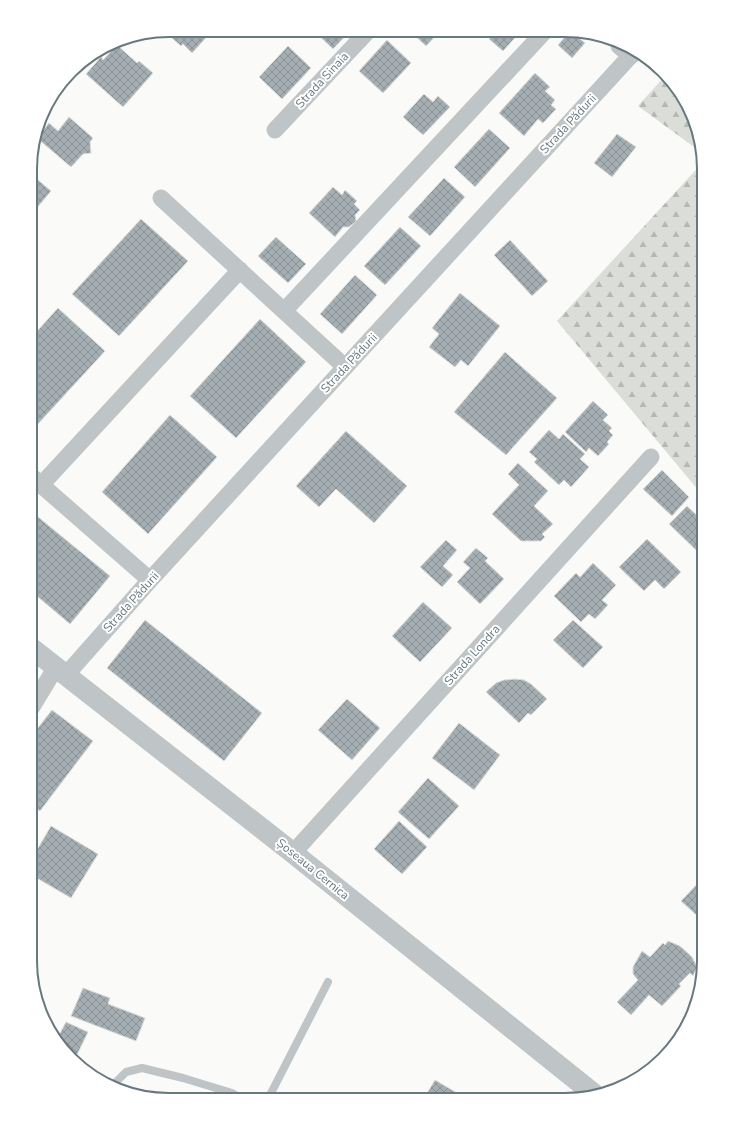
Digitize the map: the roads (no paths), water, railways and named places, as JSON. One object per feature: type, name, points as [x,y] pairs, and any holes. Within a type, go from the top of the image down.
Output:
[{"type":"street","name":"Strada Sinaia","points":[[275,130],[362,37]]},
{"type":"street","points":[[284,311],[539,37]]},
{"type":"street","name":"Strada Pădurii","points":[[37,701],[61,671],[150,580],[345,367],[627,53]]},
{"type":"street","points":[[161,198],[345,367]]},
{"type":"street","points":[[37,479],[240,270]]},
{"type":"street","name":"Strada Londra","points":[[293,853],[651,457]]},
{"type":"street","points":[[37,481],[150,580]]},
{"type":"street","name":"Șoseaua Cernica","points":[[37,652],[293,853],[589,1090]]},
{"type":"lane","points":[[271,1093],[328,982]]},
{"type":"lane","points":[[116,1082],[126,1072],[142,1068],[183,1078],[232,1093]]}]
